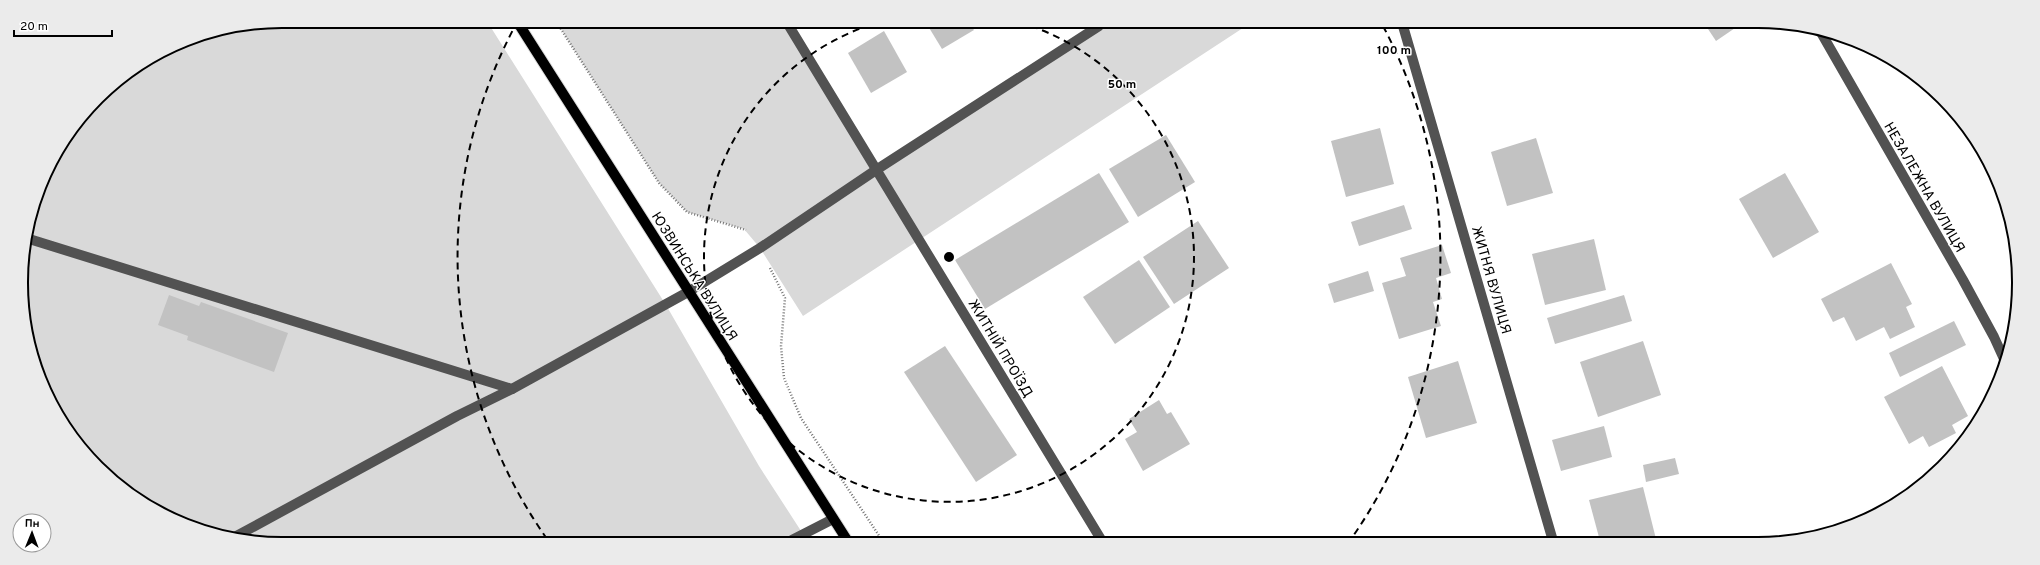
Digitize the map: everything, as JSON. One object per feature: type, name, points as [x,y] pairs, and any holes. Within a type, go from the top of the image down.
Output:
[{"type":"main road","name":"ЮЗВИНСЬКА ВУЛИЦЯ","points":[[521,28],[845,537]]},
{"type":"street","name":"ЖИТНІЙ ПРОЇЗД","points":[[790,28],[1100,537]]},
{"type":"street","points":[[241,534],[457,416],[512,389],[688,292],[760,248],[876,170],[1096,28]]},
{"type":"street","name":"ЖИТНЯ ВУЛИЦЯ","points":[[1404,28],[1552,537]]},
{"type":"street","name":"НЕЗАЛЕЖНА ВУЛИЦЯ","points":[[1824,37],[1963,280],[2001,353]]},
{"type":"street","points":[[32,240],[512,389]]},
{"type":"street","points":[[798,537],[833,519]]},
{"type":"shaded area","points":[[282,28],[491,28],[666,305],[759,466],[803,534],[798,537],[282,537],[249,535],[233,532],[185,518],[170,511],[141,494],[115,474],[91,450],[62,410],[47,380],[33,332],[30,316],[28,282],[30,249],[33,233],[47,185],[54,170],[71,141],[91,115],[115,91],[155,62],[185,47],[217,37],[249,30]]},
{"type":"shaded area","points":[[560,28],[790,28],[876,170],[1096,28],[1243,28],[803,316],[760,248],[744,229],[687,212],[659,183]]},
{"type":"building","points":[[929,28],[972,28],[974,30],[942,49]]},
{"type":"building","points":[[1707,28],[1735,28],[1716,41]]},
{"type":"building","points":[[884,31],[907,72],[871,93],[848,53]]},
{"type":"building","points":[[1380,128],[1394,184],[1346,197],[1331,141]]},
{"type":"building","points":[[1166,135],[1195,182],[1138,217],[1109,169]]},
{"type":"building","points":[[1536,138],[1553,193],[1507,206],[1491,152]]},
{"type":"building","points":[[1099,173],[1129,222],[985,309],[955,260]]},
{"type":"building","points":[[1785,173],[1819,232],[1773,258],[1739,199]]},
{"type":"building","points":[[1404,205],[1412,229],[1359,246],[1351,222]]},
{"type":"building","points":[[1198,221],[1229,268],[1174,304],[1143,257]]},
{"type":"building","points":[[1594,239],[1606,290],[1545,305],[1532,254]]},
{"type":"building","points":[[1442,245],[1451,273],[1436,278],[1442,299],[1433,302],[1441,326],[1399,339],[1382,283],[1406,276],[1400,258]]},
{"type":"building","points":[[1139,260],[1170,307],[1115,344],[1083,297]]},
{"type":"building","points":[[1891,263],[1912,304],[1906,307],[1915,327],[1890,339],[1884,327],[1856,341],[1844,317],[1833,322],[1821,299]]},
{"type":"building","points":[[1368,271],[1374,291],[1334,303],[1328,284]]},
{"type":"building","points":[[169,295],[199,306],[201,302],[288,333],[274,372],[187,340],[188,336],[158,325]]},
{"type":"building","points":[[1624,295],[1632,321],[1555,344],[1547,318]]},
{"type":"building","points":[[1954,321],[1966,345],[1900,377],[1889,353]]},
{"type":"building","points":[[1643,341],[1661,395],[1598,417],[1580,362]]},
{"type":"building","points":[[945,346],[1017,455],[976,482],[904,372]]},
{"type":"building","points":[[1458,361],[1477,423],[1426,438],[1408,377]]},
{"type":"building","points":[[1942,366],[1968,416],[1952,425],[1956,433],[1929,447],[1923,436],[1909,444],[1884,397]]},
{"type":"building","points":[[1159,400],[1167,414],[1171,412],[1190,444],[1143,471],[1125,439],[1137,432],[1129,419]]},
{"type":"building","points":[[1604,426],[1612,457],[1561,471],[1552,440]]},
{"type":"building","points":[[1675,458],[1679,474],[1646,482],[1643,465]]},
{"type":"building","points":[[1643,487],[1656,537],[1599,537],[1589,500]]}]
